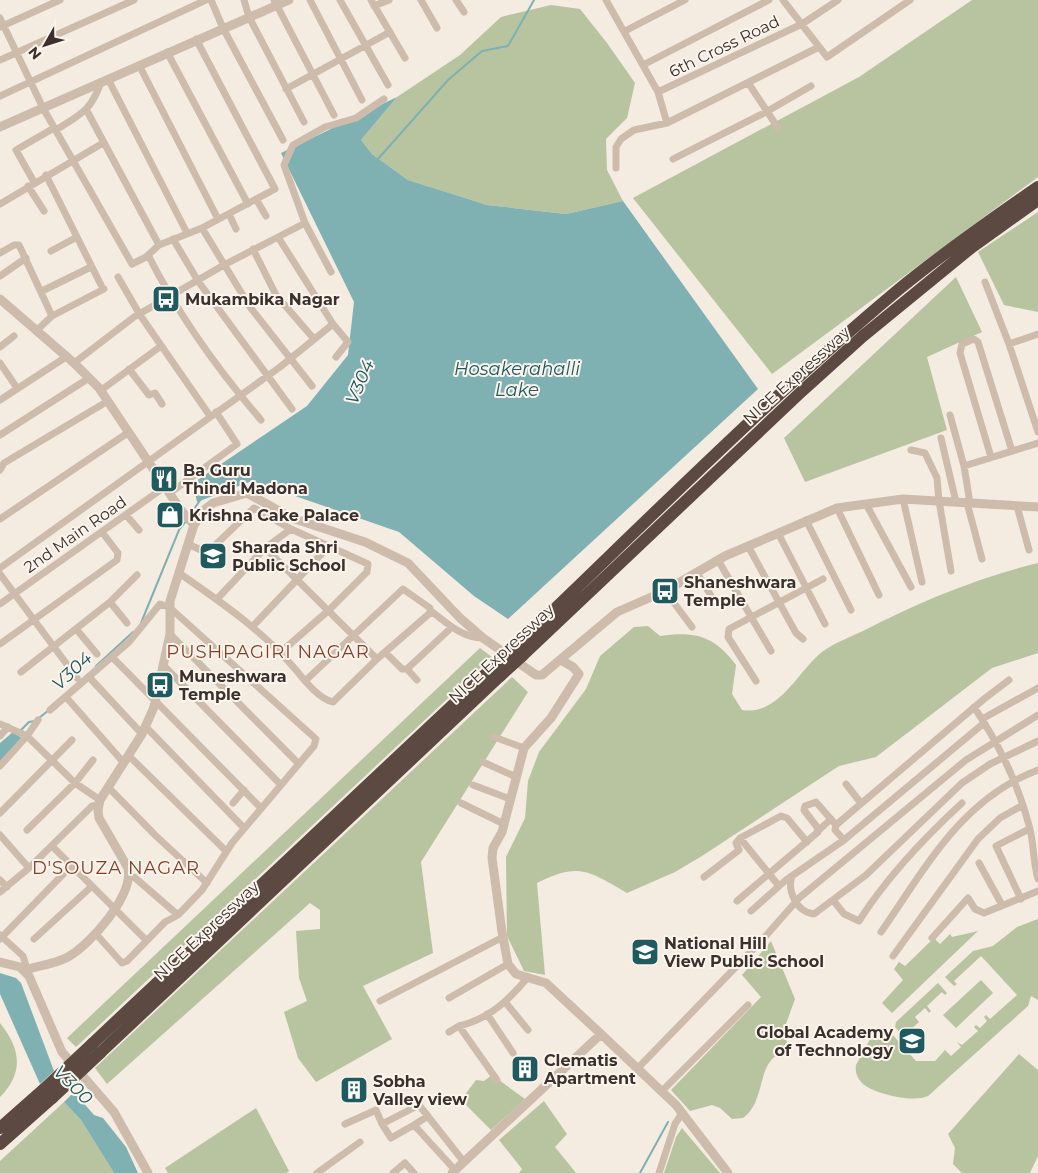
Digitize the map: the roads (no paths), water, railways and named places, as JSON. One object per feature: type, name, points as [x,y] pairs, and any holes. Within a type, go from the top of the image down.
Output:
[{"type":"highway","name":"NICE Expressway","points":[[0,1144],[96,1048],[517,652],[794,382],[854,328],[966,237],[1038,187]]},
{"type":"highway","name":"NICE Expressway","points":[[517,652],[863,336],[972,247],[1038,200]]},
{"type":"highway","points":[[0,1128],[48,1094]]},
{"type":"street","points":[[2,27],[60,0]]},
{"type":"street","points":[[0,60],[134,0]]},
{"type":"street","points":[[0,96],[206,0]]},
{"type":"street","points":[[211,0],[223,28],[283,140]]},
{"type":"street","points":[[244,0],[249,17],[304,122]]},
{"type":"street","points":[[0,127],[249,17],[275,3],[289,0]]},
{"type":"street","points":[[310,0],[362,100]]},
{"type":"street","points":[[340,0],[388,85]]},
{"type":"street","points":[[389,0],[372,3],[405,58]]},
{"type":"street","points":[[421,0],[437,28]]},
{"type":"street","points":[[456,0],[464,12]]},
{"type":"street","points":[[606,0],[658,92],[667,123]]},
{"type":"street","points":[[625,31],[685,0]]},
{"type":"street","points":[[643,66],[769,0]]},
{"type":"street","points":[[783,0],[827,57],[910,0]]},
{"type":"street","name":"6th Cross Road","points":[[658,92],[802,24],[838,0]]},
{"type":"street","points":[[275,3],[288,23],[334,115]]},
{"type":"street","points":[[0,18],[2,27],[43,108],[132,264],[148,255],[158,245],[202,228],[275,189],[196,40]]},
{"type":"street","points":[[286,89],[341,61],[390,32]]},
{"type":"street","points":[[616,168],[616,147],[621,139],[634,130],[667,123],[819,47]]},
{"type":"street","points":[[167,52],[248,204]]},
{"type":"street","points":[[139,65],[218,219]]},
{"type":"street","points":[[44,211],[16,150],[86,111],[104,80]]},
{"type":"street","points":[[104,80],[187,233]]},
{"type":"street","points":[[748,84],[778,128]]},
{"type":"street","points":[[673,159],[766,112],[811,86]]},
{"type":"street","points":[[331,272],[305,223],[284,165],[293,145],[325,127],[356,118],[384,99]]},
{"type":"street","points":[[86,111],[158,245]]},
{"type":"street","points":[[0,204],[46,175],[74,162],[103,143]]},
{"type":"street","points":[[36,331],[52,316],[102,287],[46,175]]},
{"type":"street","points":[[256,199],[266,216]]},
{"type":"street","points":[[229,214],[236,229]]},
{"type":"street","points":[[74,362],[140,315],[224,264],[305,223]]},
{"type":"street","points":[[202,228],[250,307],[312,386]]},
{"type":"street","points":[[51,251],[77,237]]},
{"type":"street","points":[[278,237],[333,324],[348,342],[336,357]]},
{"type":"street","points":[[172,239],[198,281],[292,408]]},
{"type":"street","points":[[0,252],[14,245],[19,245],[52,316]]},
{"type":"street","points":[[253,249],[276,295],[314,339]]},
{"type":"street","points":[[148,255],[170,297],[240,395],[261,420]]},
{"type":"street","points":[[0,276],[26,258]]},
{"type":"street","points":[[42,291],[91,267]]},
{"type":"street","points":[[118,277],[161,346],[213,414]]},
{"type":"street","points":[[985,282],[1009,344],[1038,432]]},
{"type":"street","points":[[0,298],[74,362],[89,378],[108,401],[180,509],[192,523]]},
{"type":"street","points":[[0,568],[148,460],[268,376],[333,324]]},
{"type":"street","points":[[1009,344],[1038,334]]},
{"type":"street","points":[[0,347],[14,336]]},
{"type":"street","points":[[991,457],[960,353],[962,344],[974,339],[978,342],[1012,450]]},
{"type":"street","points":[[100,391],[161,346]]},
{"type":"street","points":[[0,400],[66,357]]},
{"type":"street","points":[[0,363],[17,388]]},
{"type":"street","points":[[129,369],[149,395],[155,393],[162,404]]},
{"type":"street","points":[[0,435],[89,378]]},
{"type":"street","points":[[0,470],[4,463],[108,401]]},
{"type":"street","name":"2nd Main Road","points":[[0,604],[126,514],[237,444],[213,414]]},
{"type":"street","points":[[950,415],[964,466],[968,503],[982,559]]},
{"type":"street","points":[[0,519],[129,432]]},
{"type":"street","points":[[941,438],[956,502]]},
{"type":"street","points":[[964,466],[1038,443]]},
{"type":"street","points":[[911,450],[927,454],[937,478],[951,571]]},
{"type":"street","points":[[0,962],[14,964],[25,970],[66,958],[82,948],[96,934],[114,910],[127,887],[129,877],[126,863],[99,818],[100,802],[144,730],[156,700],[170,634],[169,607],[188,544],[192,523],[213,503],[247,493],[292,518],[365,542],[408,563],[460,618],[482,638],[536,675],[542,675],[617,612],[665,591],[718,560],[837,508],[903,499],[1038,507]]},
{"type":"street","points":[[903,499],[922,582]]},
{"type":"street","points":[[866,504],[911,587]]},
{"type":"street","points":[[1017,506],[1029,550]]},
{"type":"street","points":[[188,544],[205,552],[210,551],[254,508],[291,529],[368,564],[370,568],[329,610],[281,652]]},
{"type":"street","points":[[837,508],[879,595]]},
{"type":"street","points":[[126,514],[139,530]]},
{"type":"street","points":[[806,520],[851,610]]},
{"type":"street","points":[[217,599],[265,548],[291,529]]},
{"type":"street","points":[[0,644],[117,560],[118,553],[102,532]]},
{"type":"street","points":[[778,533],[825,624]]},
{"type":"street","points":[[748,546],[796,633],[803,639]]},
{"type":"street","points":[[252,626],[328,547]]},
{"type":"street","points":[[265,548],[355,635],[377,659]]},
{"type":"street","points":[[718,560],[771,650]]},
{"type":"street","points":[[179,573],[252,626],[281,652],[305,681],[327,700],[333,702],[377,659],[431,611]]},
{"type":"street","points":[[697,573],[713,599]]},
{"type":"street","points":[[0,574],[77,678]]},
{"type":"street","points":[[21,672],[77,630],[110,602],[137,575]]},
{"type":"street","points":[[756,681],[727,635],[728,629],[823,579]]},
{"type":"street","points":[[305,681],[404,588],[452,627],[472,638],[482,638]]},
{"type":"street","points":[[665,591],[692,627]]},
{"type":"street","points":[[110,602],[127,623]]},
{"type":"street","points":[[50,710],[135,636],[160,604],[169,607],[312,733],[316,739],[314,746],[280,784],[226,851],[207,883],[178,915],[165,922],[127,961],[122,963],[96,934]]},
{"type":"street","points":[[406,669],[452,627]]},
{"type":"street","points":[[77,630],[97,654]]},
{"type":"street","points":[[170,634],[298,764]]},
{"type":"street","points":[[385,652],[402,669],[406,669],[417,680]]},
{"type":"street","points":[[112,657],[261,808]]},
{"type":"street","points":[[561,660],[573,666],[579,674],[576,682],[551,718],[524,748],[504,824],[493,848],[492,858],[508,964],[516,974],[546,983],[662,1091],[682,1113],[728,1173]]},
{"type":"street","points":[[164,666],[280,784]]},
{"type":"street","points":[[89,677],[244,828]]},
{"type":"street","points":[[737,901],[819,830],[834,822],[860,802],[1009,680]]},
{"type":"street","points":[[751,911],[792,876],[844,840],[983,721],[1038,688]]},
{"type":"street","points":[[66,697],[126,759],[226,851]]},
{"type":"street","points":[[974,707],[1003,758],[1023,805],[1038,879]]},
{"type":"street","points":[[637,1069],[764,938],[795,902],[966,760],[1038,715]]},
{"type":"street","points":[[0,766],[27,736],[38,720]]},
{"type":"street","points":[[0,724],[27,736],[74,783],[100,802]]},
{"type":"street","points":[[0,736],[10,727]]},
{"type":"street","points":[[494,737],[524,748]]},
{"type":"street","points":[[0,813],[72,740]]},
{"type":"street","points":[[792,876],[789,884],[795,902],[810,914],[814,914],[866,875],[962,783],[1003,758],[1038,741]]},
{"type":"street","points":[[27,830],[74,783],[93,760]]},
{"type":"street","points":[[483,762],[516,777]]},
{"type":"street","points":[[881,932],[962,821],[997,789],[1038,770]]},
{"type":"street","points":[[846,784],[860,802]]},
{"type":"street","points":[[473,785],[510,799]]},
{"type":"street","points":[[109,788],[156,836],[207,883]]},
{"type":"street","points":[[233,802],[244,790]]},
{"type":"street","points":[[0,880],[3,889],[29,868],[92,806],[100,802]]},
{"type":"street","points":[[819,830],[804,810],[805,806],[816,802],[834,822],[836,830],[844,840]]},
{"type":"street","points":[[461,803],[504,824]]},
{"type":"street","points":[[833,900],[844,914],[858,921],[872,900],[927,835],[962,803]]},
{"type":"street","points":[[893,956],[978,839],[1000,818],[1023,805]]},
{"type":"street","points":[[704,877],[739,850],[736,843],[740,838],[781,816],[787,818],[806,842]]},
{"type":"street","points":[[1021,899],[996,846],[1029,829]]},
{"type":"street","points":[[0,835],[29,868]]},
{"type":"street","points":[[740,838],[779,886]]},
{"type":"street","points":[[52,846],[146,940]]},
{"type":"street","points":[[979,863],[1002,905]]},
{"type":"street","points":[[72,865],[1,937],[23,956],[25,970],[33,983],[62,1052],[118,1116],[148,1173]]},
{"type":"street","points":[[129,877],[134,877],[178,915]]},
{"type":"street","points":[[34,939],[91,887]]},
{"type":"street","points":[[932,938],[968,898],[979,912],[984,913],[1038,891]]},
{"type":"street","points":[[380,1001],[503,937]]},
{"type":"street","points":[[449,998],[508,964]]},
{"type":"street","points":[[449,1032],[506,1003],[528,977]]},
{"type":"street","points":[[506,1003],[528,1030]]},
{"type":"street","points":[[662,1091],[748,1005]]},
{"type":"street","points":[[487,1014],[513,1053]]},
{"type":"street","points":[[459,1026],[497,1080]]},
{"type":"street","points":[[414,1124],[453,1172],[601,1034]]},
{"type":"street","points":[[382,1124],[415,1105],[422,1107],[464,1162]]},
{"type":"street","points":[[345,1124],[376,1110],[391,1138],[428,1116]]},
{"type":"street","points":[[659,1173],[675,1124],[682,1113]]},
{"type":"street","points":[[317,1173],[360,1142]]},
{"type":"street","points":[[440,1154],[450,1145]]},
{"type":"street","points":[[393,1173],[405,1163],[414,1173]]},
{"type":"water","name":"Hosakerahalli Lake","points":[[397,97],[361,140],[372,154],[408,180],[487,205],[566,214],[623,201],[758,389],[508,619],[474,596],[399,532],[252,481],[197,502],[193,483],[307,406],[348,355],[354,302],[281,153]]},
{"type":"water","points":[[13,732],[23,739],[0,764],[0,743]]},
{"type":"water","points":[[0,973],[16,978],[21,983],[54,1071],[40,1084],[0,994]]},
{"type":"water","points":[[74,1092],[94,1115],[103,1118],[126,1147],[138,1173],[114,1173],[81,1120],[64,1102]]},
{"type":"waterway","name":"V304","points":[[378,159],[448,80],[482,51],[508,46],[534,0]]},
{"type":"waterway","name":"V304","points":[[189,516],[201,499]]},
{"type":"waterway","name":"V304","points":[[141,623],[179,530],[187,520]]},
{"type":"waterway","name":"V304","points":[[96,666],[133,632]]},
{"type":"waterway","name":"V304","points":[[39,718],[49,710]]},
{"type":"waterway","name":"V300","points":[[21,730],[29,722],[35,721]]},
{"type":"waterway","points":[[640,1173],[668,1122]]},
{"type":"place","name":"Mukambika Nagar","points":[[166,299]]},
{"type":"place","name":"Ba Guru Thindi Madona","points":[[164,479]]},
{"type":"place","name":"Krishna Cake Palace","points":[[170,515]]},
{"type":"place","name":"Sharada Shri Public School","points":[[213,556]]},
{"type":"place","name":"Shaneshwara Temple","points":[[665,591]]},
{"type":"place","name":"Muneshwara Temple","points":[[160,685]]},
{"type":"place","name":"National Hill View Public School","points":[[645,952]]},
{"type":"place","name":"Global Academy of Technology","points":[[912,1041]]},
{"type":"place","name":"Clematis Apartment","points":[[525,1069]]},
{"type":"place","name":"Sobha Valley view","points":[[354,1090]]},
{"type":"district","name":"PUSHPAGIRI NAGAR","points":[[268,652]]},
{"type":"district","name":"D'SOUZA NAGAR","points":[[116,868]]}]
